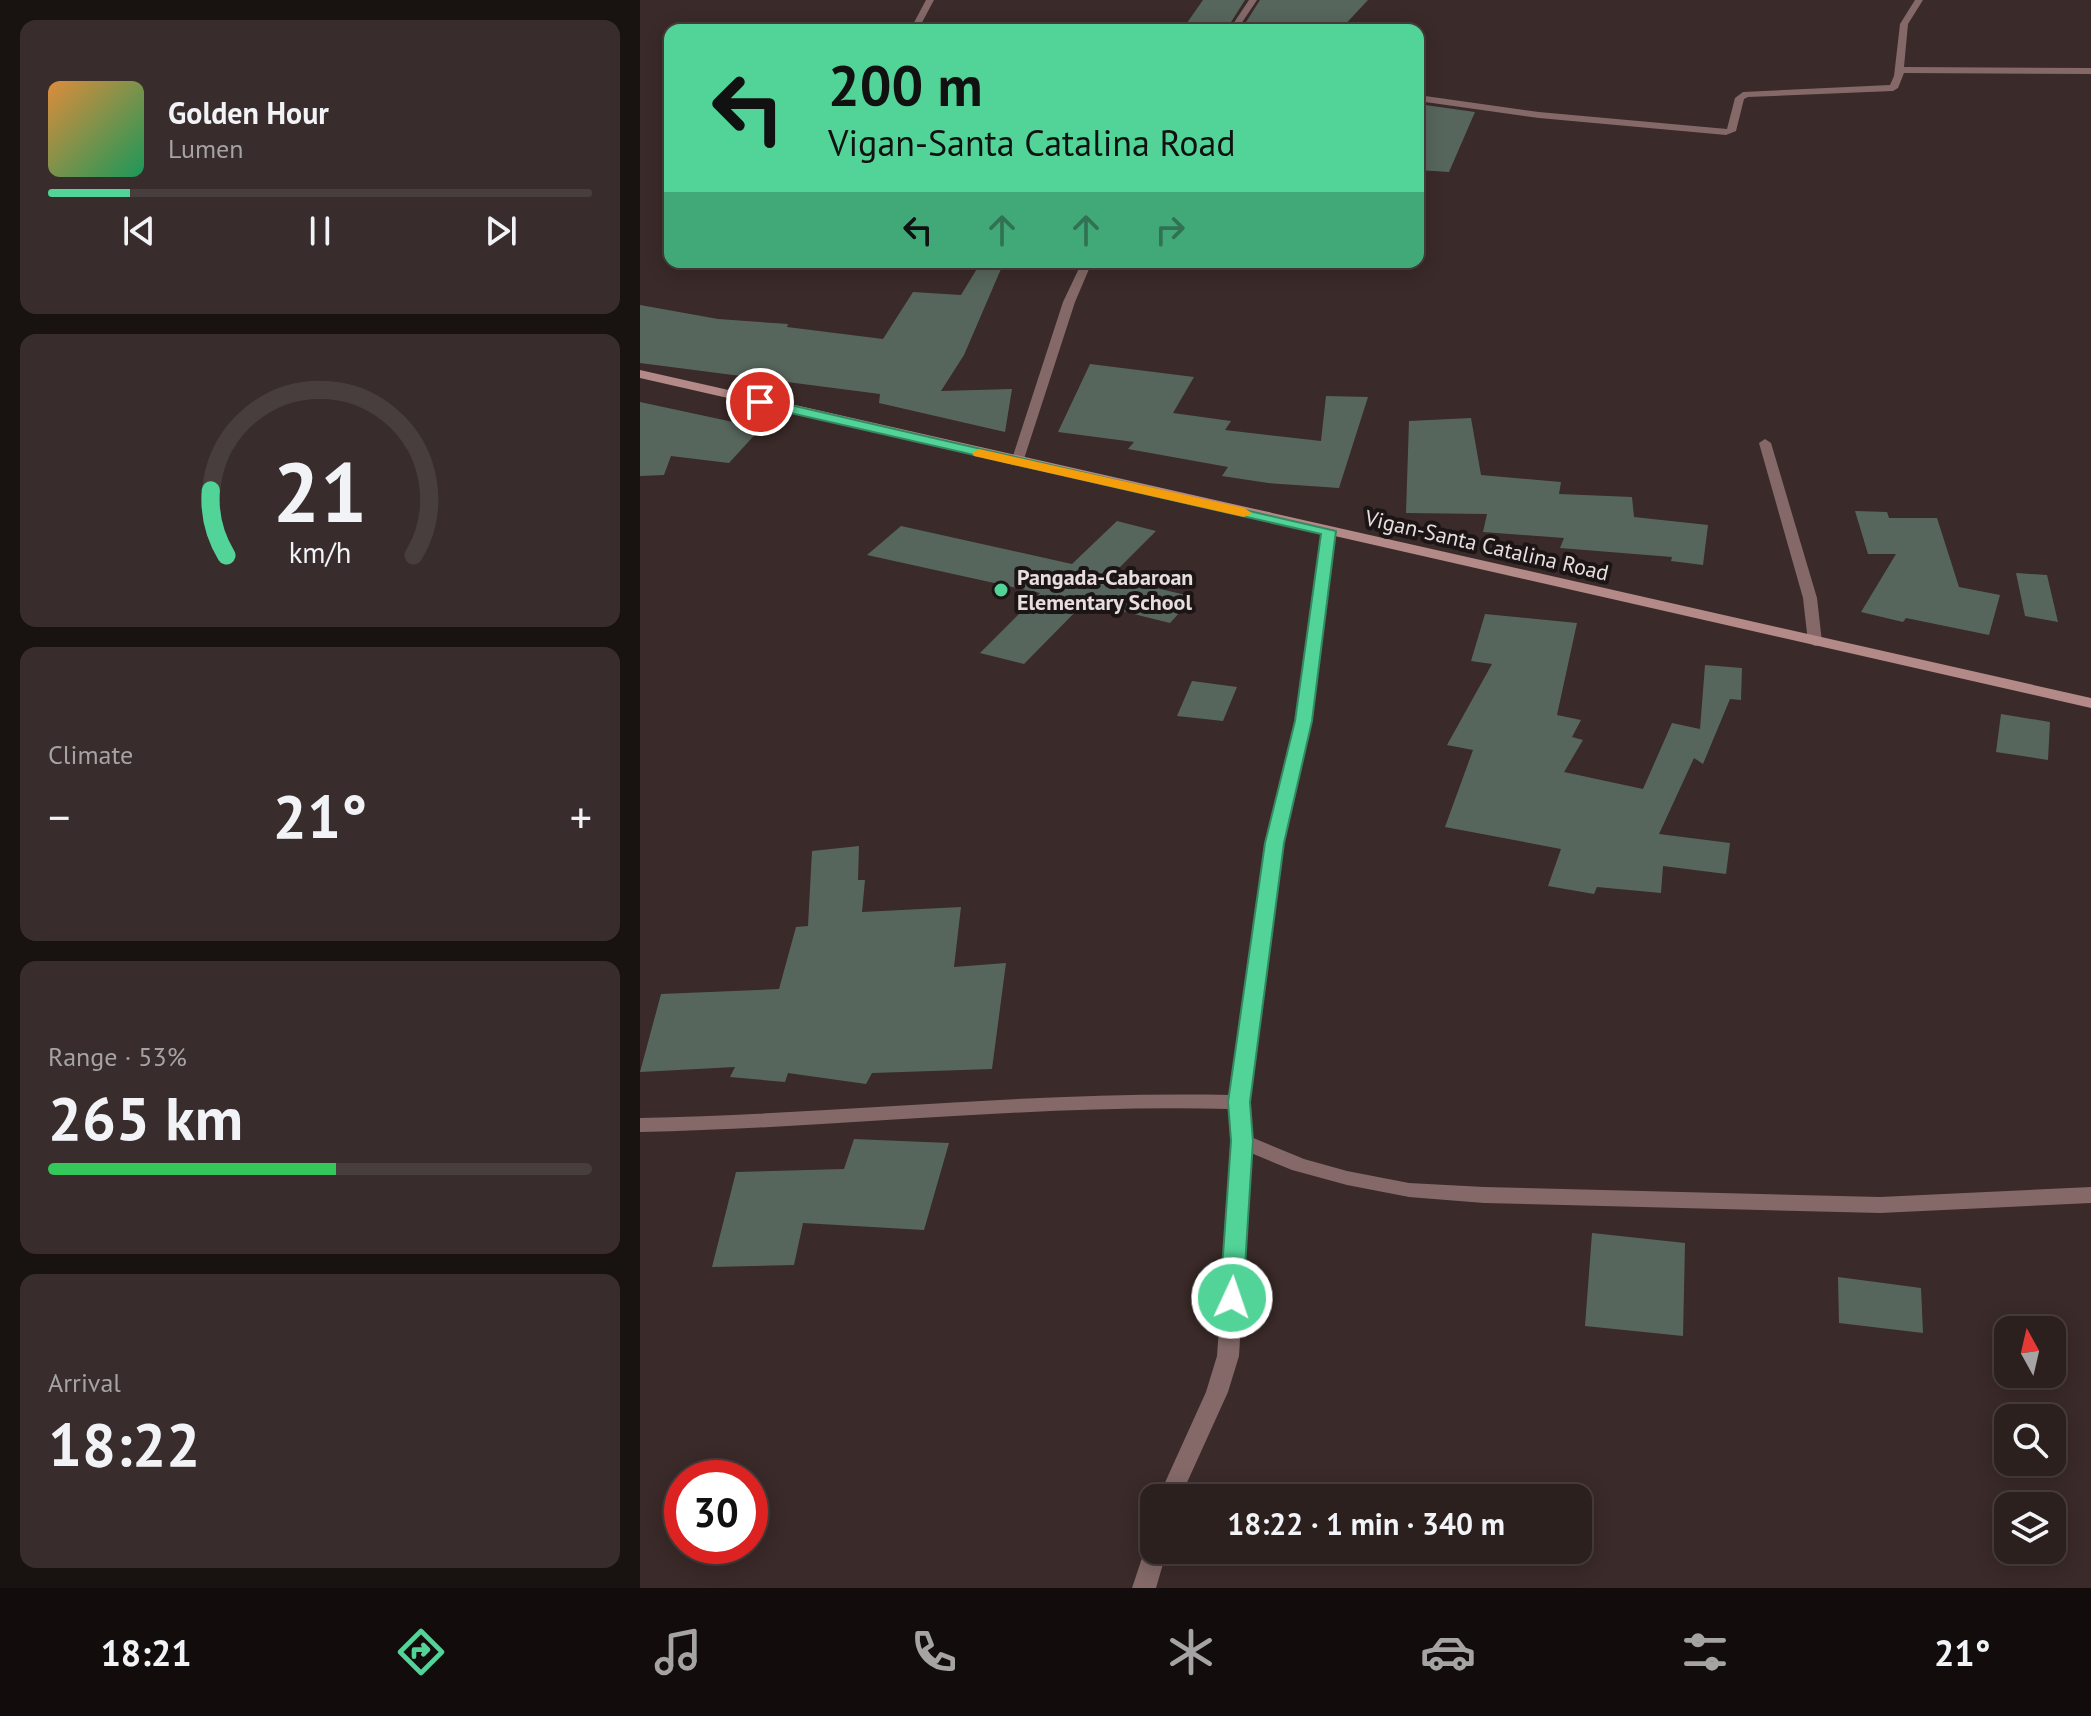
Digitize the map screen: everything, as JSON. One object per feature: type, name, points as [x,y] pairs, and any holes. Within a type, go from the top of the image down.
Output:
[{"type":"main road","name":"Vigan-Santa Catalina Road","points":[[640,374],[1017,462],[2091,703]]},
{"type":"street","points":[[917,24],[930,0]]},
{"type":"street","points":[[1239,24],[1246,17],[1253,0]]},
{"type":"street","points":[[1424,99],[1539,115],[1719,133],[1731,131],[1740,98],[1746,94],[1893,88],[1899,70],[1904,24],[1919,0]]},
{"type":"street","points":[[1899,70],[2091,71]]},
{"type":"street","points":[[1017,462],[1069,302],[1084,268]]},
{"type":"street","points":[[1765,443],[1810,598],[1815,642]]},
{"type":"street","points":[[1175,1484],[1217,1392],[1228,1356],[1242,1141],[1239,1102],[1274,843],[1303,721],[1329,531]]},
{"type":"street","points":[[640,1125],[837,1119],[1076,1100],[1239,1102]]},
{"type":"street","points":[[1242,1141],[1299,1165],[1347,1178],[1409,1190],[1484,1195],[1880,1205],[2091,1195]]},
{"type":"street","points":[[1144,1588],[1151,1564]]},
{"type":"building","points":[[1203,0],[1245,0],[1230,24],[1186,24]]},
{"type":"building","points":[[1260,0],[1368,0],[1346,24],[1245,24]]},
{"type":"building","points":[[1424,105],[1475,112],[1449,172],[1424,170]]},
{"type":"building","points":[[977,268],[1001,268],[964,355],[941,391],[1012,389],[1005,432],[879,403],[880,394],[640,363],[640,305],[718,319],[788,324],[787,327],[883,339],[913,292],[961,295]]},
{"type":"building","points":[[1090,364],[1194,377],[1173,413],[1231,421],[1225,430],[1321,441],[1326,396],[1368,397],[1339,488],[1268,483],[1222,476],[1228,467],[1128,449],[1134,442],[1058,432]]},
{"type":"building","points":[[640,402],[761,428],[729,463],[671,456],[664,475],[640,476]]},
{"type":"building","points":[[1471,418],[1481,475],[1561,482],[1559,494],[1632,497],[1634,517],[1708,525],[1703,565],[1671,561],[1672,557],[1560,548],[1564,538],[1483,532],[1487,514],[1406,513],[1409,421]]},
{"type":"building","points":[[1855,511],[1887,512],[1889,518],[1937,518],[1959,587],[2000,595],[1989,635],[1906,618],[1903,622],[1861,612],[1896,554],[1868,554]]},
{"type":"building","points":[[1117,521],[1156,531],[1110,577],[1194,597],[1170,623],[1085,602],[1024,664],[980,653],[1040,593],[867,555],[901,526],[1072,564]]},
{"type":"building","points":[[2016,573],[2047,575],[2058,622],[2025,616]]},
{"type":"building","points":[[1485,614],[1577,623],[1557,715],[1581,720],[1572,737],[1583,740],[1564,772],[1643,789],[1672,723],[1700,729],[1705,665],[1742,668],[1741,700],[1730,699],[1703,764],[1694,758],[1659,834],[1730,843],[1726,874],[1663,866],[1661,893],[1597,887],[1594,894],[1548,886],[1561,849],[1445,827],[1473,750],[1447,745],[1492,664],[1471,661]]},
{"type":"building","points":[[1192,681],[1237,687],[1223,721],[1177,716]]},
{"type":"building","points":[[2001,714],[2050,722],[2048,760],[1996,752]]},
{"type":"building","points":[[859,846],[858,880],[865,880],[862,912],[961,907],[954,967],[1006,963],[992,1069],[872,1073],[866,1084],[788,1073],[785,1082],[730,1077],[735,1067],[640,1072],[661,994],[779,989],[796,927],[808,926],[812,851]]},
{"type":"building","points":[[854,1139],[949,1143],[924,1230],[803,1223],[794,1265],[712,1267],[736,1172],[844,1169]]},
{"type":"building","points":[[1592,1233],[1685,1243],[1683,1336],[1585,1326]]},
{"type":"building","points":[[1838,1277],[1921,1288],[1923,1333],[1839,1323]]},
{"type":"slow traffic","points":[[979,453],[1244,513]]},
{"type":"place","name":"Pangada-Cabaroan Elementary School","points":[[1001,590]]},
{"type":"route","points":[[760,402],[1329,531],[1303,721],[1274,843],[1239,1102],[1242,1141],[1232,1298]]}]
